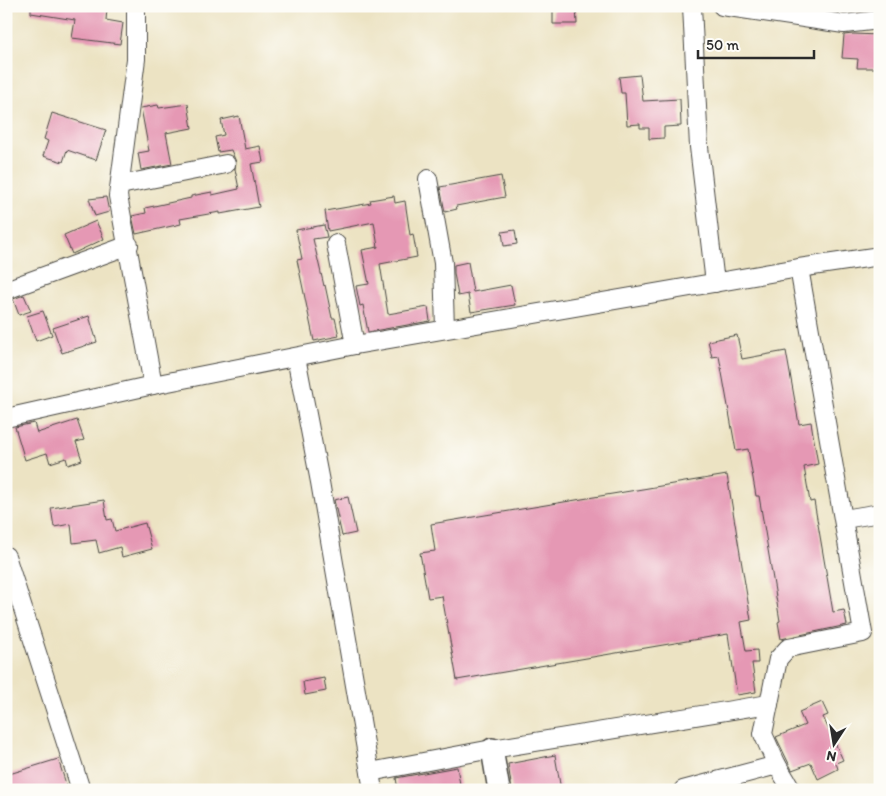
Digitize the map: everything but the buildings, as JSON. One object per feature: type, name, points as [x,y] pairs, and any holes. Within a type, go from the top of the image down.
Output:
[{"type":"street","points":[[136,6],[136,59],[118,196],[129,246],[153,385]]},
{"type":"street","points":[[692,6],[699,147],[716,283]]},
{"type":"street","points":[[722,6],[844,24],[880,20]]},
{"type":"street","points":[[120,186],[226,164]]},
{"type":"street","points":[[428,179],[444,263],[445,329]]},
{"type":"street","points":[[336,244],[355,345]]},
{"type":"street","points":[[6,290],[129,246]]},
{"type":"street","points":[[6,418],[153,385],[355,345],[799,268],[880,256]]},
{"type":"street","points":[[792,790],[777,765],[763,734],[778,659],[788,648],[863,633],[799,268]]},
{"type":"street","points":[[296,357],[371,781],[492,749],[769,704]]},
{"type":"street","points":[[844,519],[880,513]]},
{"type":"street","points":[[6,556],[81,790]]},
{"type":"street","points":[[492,749],[499,790]]},
{"type":"street","points":[[683,790],[777,765]]}]
